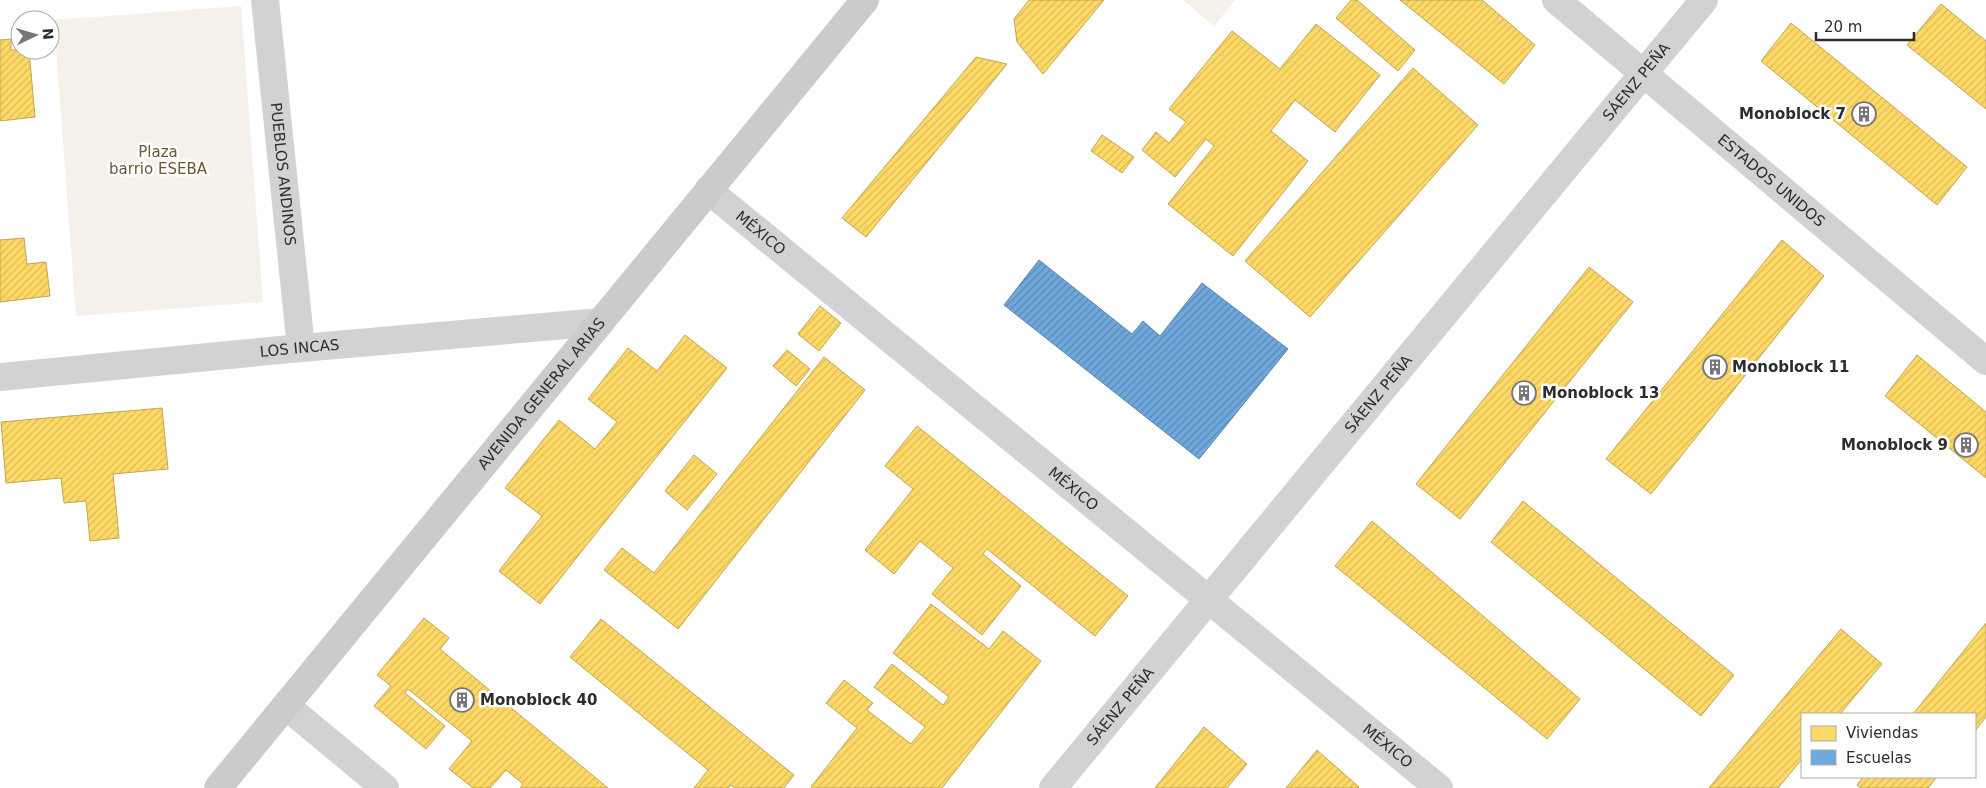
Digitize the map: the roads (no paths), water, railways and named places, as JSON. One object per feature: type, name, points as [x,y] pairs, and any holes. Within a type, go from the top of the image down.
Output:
[{"type":"main road","name":"AVENIDA GENERAL ARIAS","points":[[218,788],[865,0]]},
{"type":"street","name":"PUEBLOS ANDINOS","points":[[265,0],[301,348]]},
{"type":"street","name":"ESTADOS UNIDOS","points":[[1556,0],[1986,361]]},
{"type":"street","name":"SÁENZ PEÑA","points":[[1054,788],[1704,0]]},
{"type":"street","name":"MÉXICO","points":[[708,190],[1439,788]]},
{"type":"street","name":"LOS INCAS","points":[[0,377],[600,322]]},
{"type":"street","points":[[286,706],[385,788]]},
{"type":"place","name":"Monoblock 7","points":[[1864,114]]},
{"type":"place","name":"Monoblock 11","points":[[1715,367]]},
{"type":"place","name":"Monoblock 13","points":[[1524,393]]},
{"type":"place","name":"Monoblock 9","points":[[1966,445]]},
{"type":"place","name":"Monoblock 40","points":[[462,700]]},
{"type":"park label","name":"Plaza barrio ESEBA","points":[[158,160]]}]
